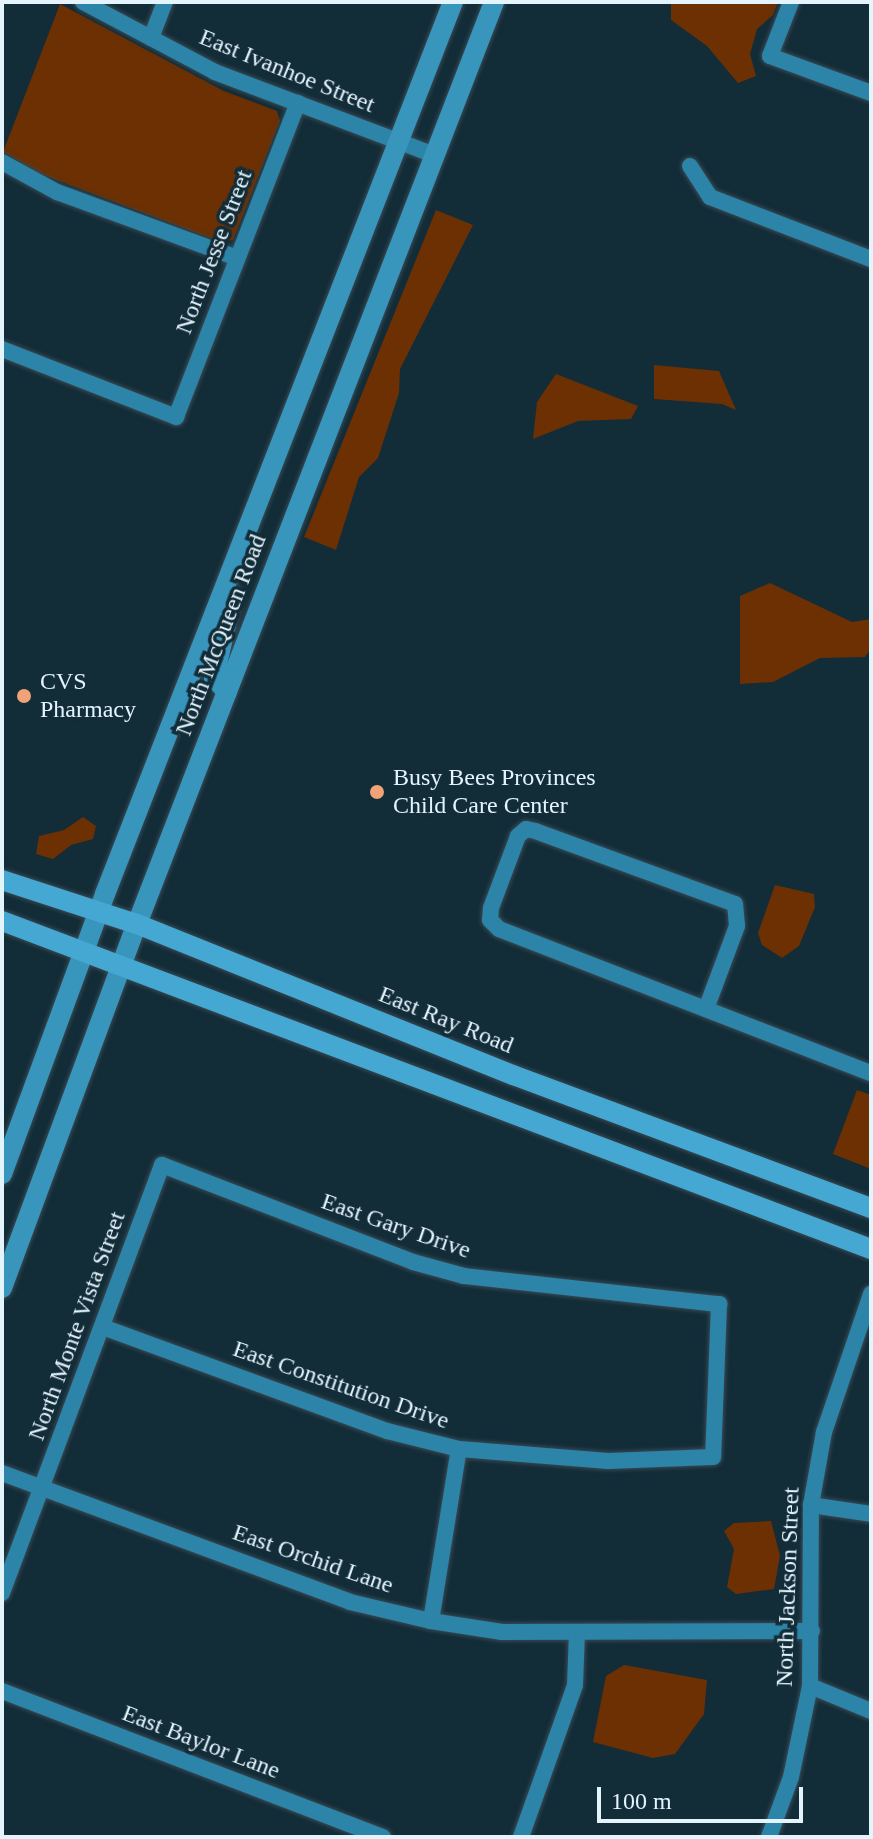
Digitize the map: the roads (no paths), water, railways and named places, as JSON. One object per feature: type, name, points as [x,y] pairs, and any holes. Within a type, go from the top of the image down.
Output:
[{"type":"main road","name":"North McQueen Road","points":[[2,1174],[99,910],[453,2]]},
{"type":"main road","name":"North McQueen Road","points":[[2,1288],[137,924],[494,2]]},
{"type":"main road","points":[[227,692],[214,677],[238,551]]},
{"type":"main road","name":"East Ray Road","points":[[2,880],[137,924],[513,1075],[871,1208]]},
{"type":"main road","points":[[2,921],[871,1249]]},
{"type":"street","name":"East Ivanhoe Street","points":[[83,2],[215,72],[435,155]]},
{"type":"street","points":[[151,38],[165,2]]},
{"type":"street","points":[[791,2],[770,56],[871,93]]},
{"type":"street","name":"North Jesse Street","points":[[2,349],[176,417],[298,103]]},
{"type":"street","points":[[2,162],[57,192],[237,258]]},
{"type":"street","points":[[690,166],[710,197],[871,259]]},
{"type":"street","points":[[706,1009],[737,926],[735,904],[536,831],[526,829],[518,836],[491,908],[490,920],[499,929],[871,1073]]},
{"type":"street","name":"East Gary Drive","points":[[162,1165],[464,1276],[719,1304],[713,1457]]},
{"type":"street","name":"North Monte Vista Street","points":[[2,1593],[162,1165]]},
{"type":"street","name":"North Jackson Street","points":[[769,1837],[791,1777],[810,1686],[811,1505],[824,1432],[871,1294]]},
{"type":"street","name":"East Constitution Drive","points":[[103,1327],[387,1431],[459,1449],[608,1461],[713,1457]]},
{"type":"street","points":[[431,1621],[459,1449]]},
{"type":"street","name":"East Orchid Lane","points":[[2,1473],[350,1602],[431,1621],[502,1632],[812,1631]]},
{"type":"street","points":[[811,1505],[871,1514]]},
{"type":"street","points":[[521,1837],[575,1685],[577,1633]]},
{"type":"street","points":[[810,1686],[871,1711]]},
{"type":"street","name":"East Baylor Lane","points":[[2,1691],[383,1837]]},
{"type":"place","name":"CVS Pharmacy","points":[[24,696]]},
{"type":"place","name":"Busy Bees Provinces Child Care Center","points":[[377,792]]}]
